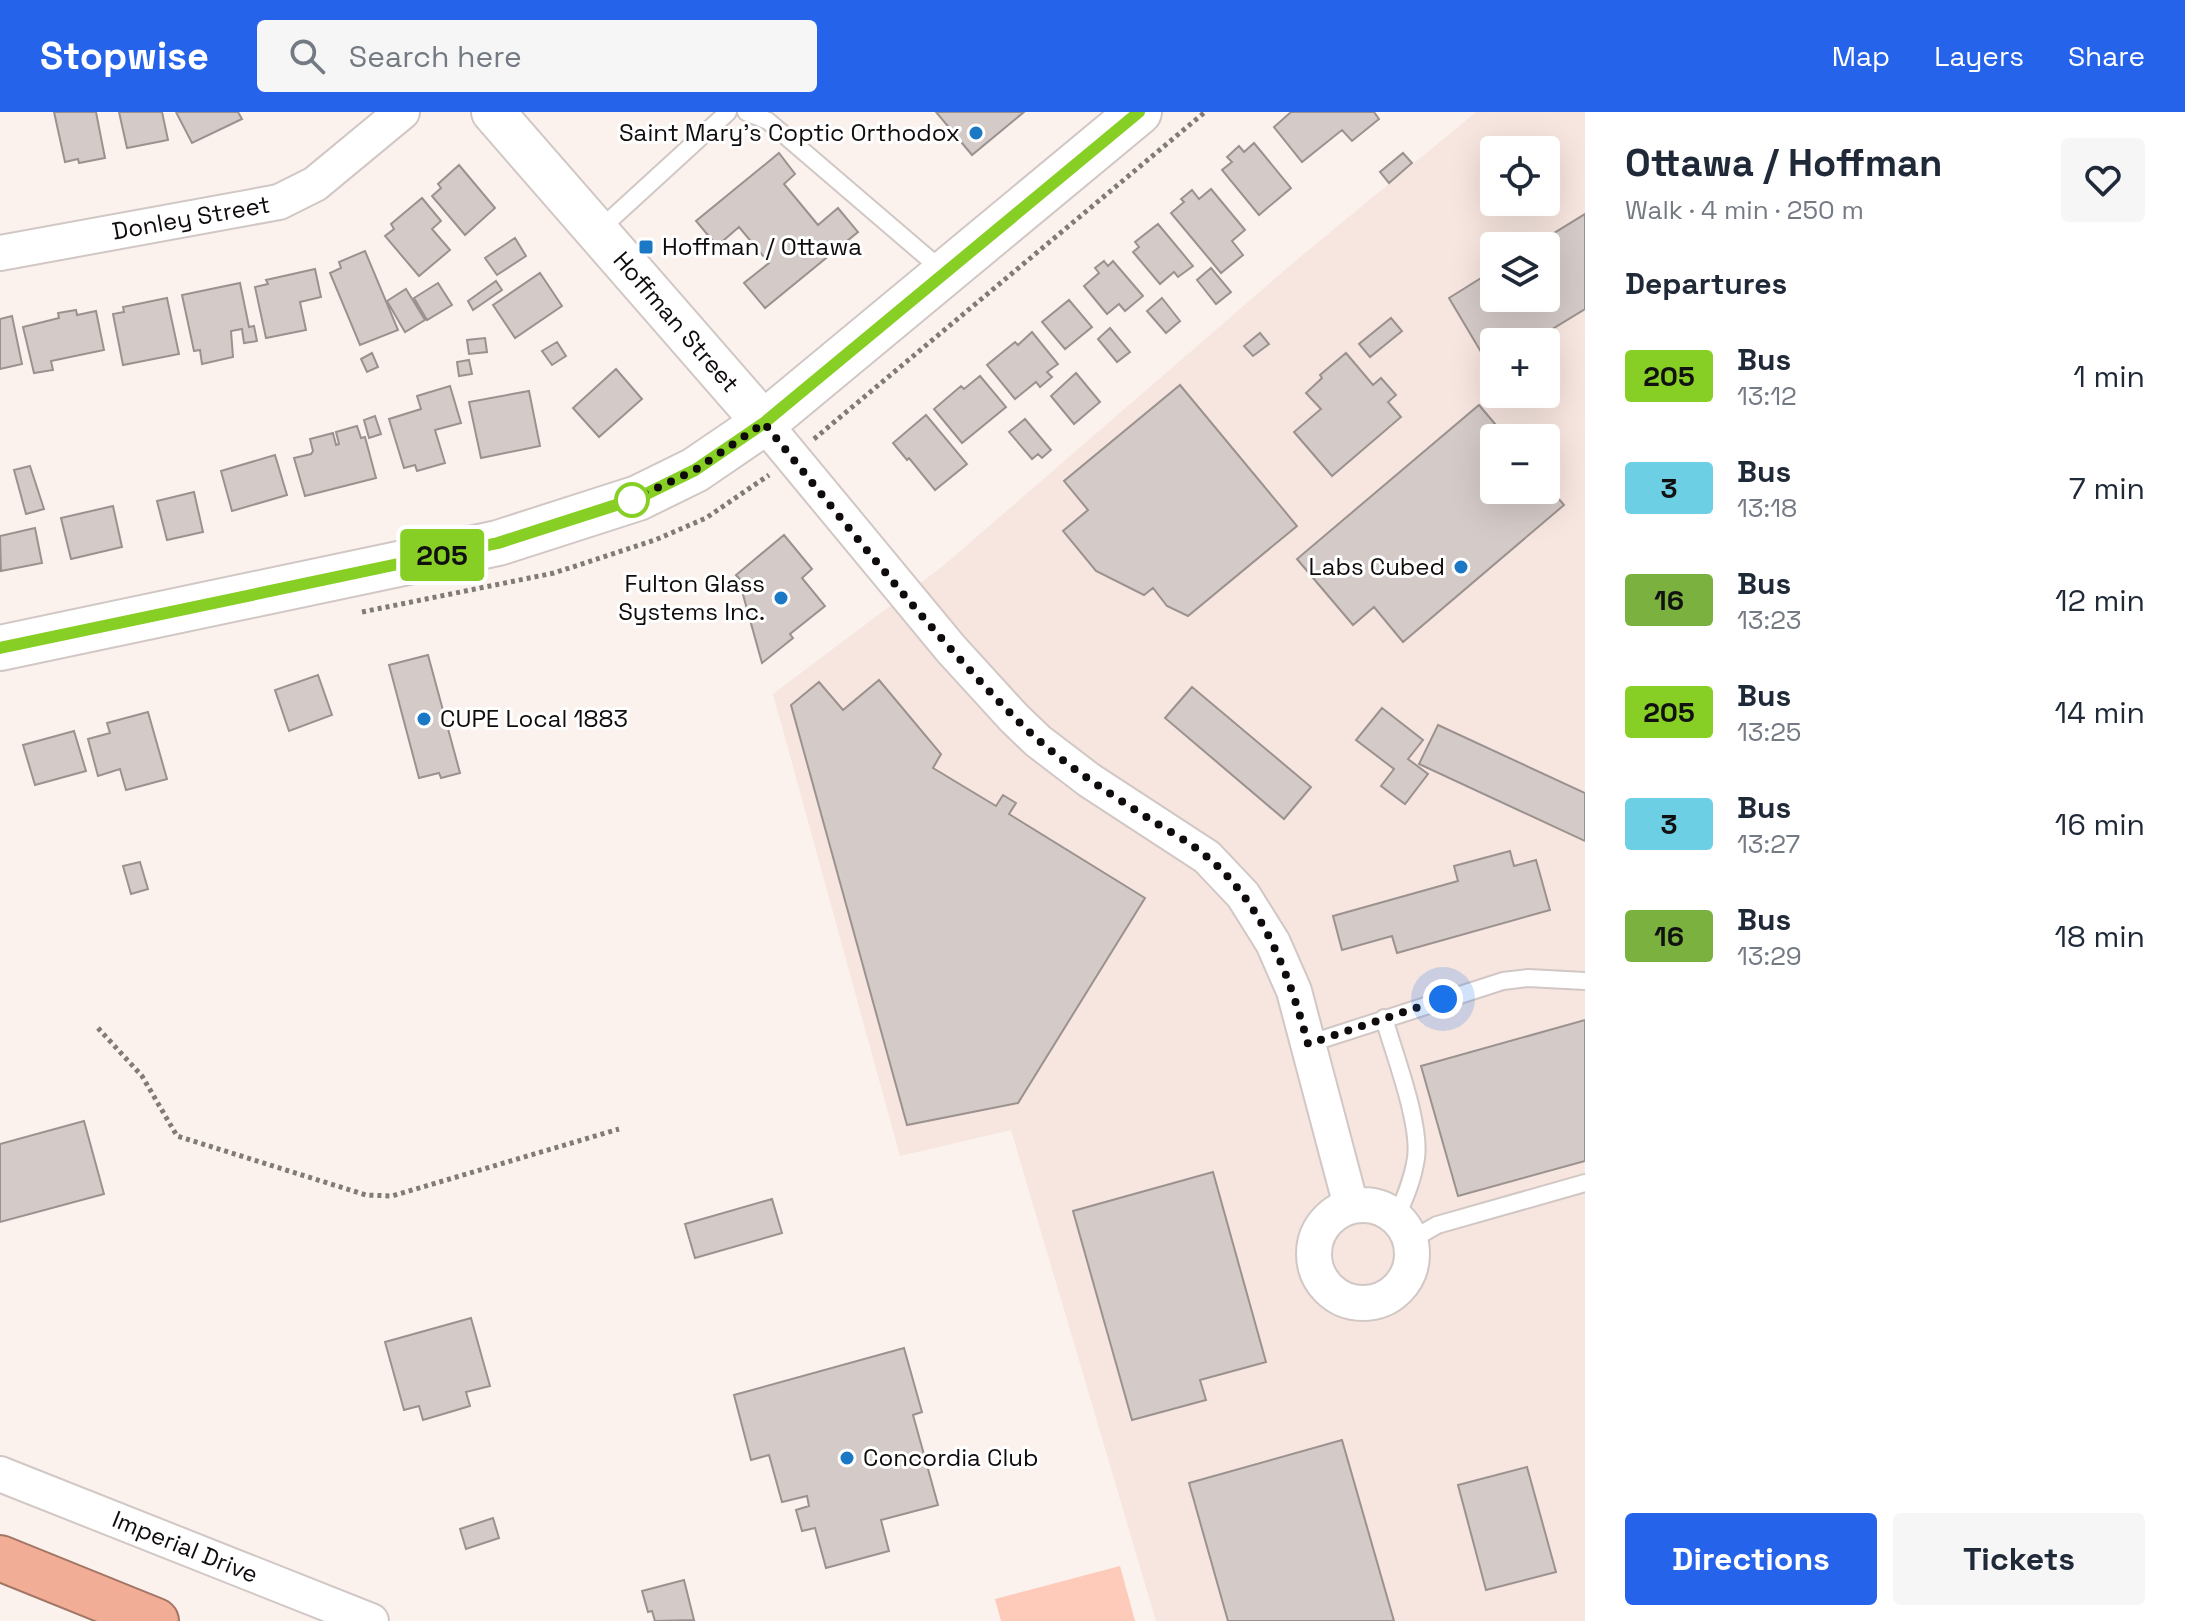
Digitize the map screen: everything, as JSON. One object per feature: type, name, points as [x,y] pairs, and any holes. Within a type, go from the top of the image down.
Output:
[{"type":"highway","points":[[0,1558],[156,1621]]},
{"type":"main road","points":[[0,648],[498,543],[638,498],[695,470],[764,423],[1139,112]]},
{"type":"street","name":"Donley Street","points":[[2,243],[279,202],[315,184],[402,112]]},
{"type":"street","name":"Hoffman Street","points":[[493,112],[764,423],[951,649],[1014,718],[1071,767],[1190,844],[1227,876],[1273,943],[1294,991],[1351,1206]]},
{"type":"street","points":[[1367,1205],[1383,1209],[1404,1229],[1413,1257],[1409,1273],[1400,1288],[1387,1298],[1363,1303],[1338,1297],[1325,1287],[1313,1256],[1315,1239],[1323,1224],[1335,1213],[1351,1206],[1367,1205]]},
{"type":"street","name":"Imperial Drive","points":[[0,1474],[371,1621]]},
{"type":"lane","points":[[597,232],[728,112]]},
{"type":"lane","points":[[746,112],[768,121],[946,273]]},
{"type":"lane","points":[[1308,1044],[1503,981],[1528,978],[1585,981]]},
{"type":"lane","points":[[1384,1018],[1414,1127],[1416,1156],[1404,1229],[1437,1225],[1585,1183]]},
{"type":"path","points":[[821,434],[1205,112]]},
{"type":"path","points":[[98,1028],[142,1076],[177,1136],[366,1195],[392,1196],[619,1129]]},
{"type":"shaded area","points":[[1476,112],[1585,112],[1585,1621],[1156,1621],[1011,1130],[900,1156],[773,694],[943,566],[1299,258]]},
{"type":"shaded area","points":[[1120,1566],[1135,1621],[1001,1621],[995,1599]]},
{"type":"building","points":[[54,112],[96,112],[105,158],[65,162]]},
{"type":"building","points":[[119,112],[162,112],[168,140],[127,148]]},
{"type":"building","points":[[176,112],[238,112],[242,119],[192,143]]},
{"type":"building","name":"Saint Mary's Coptic Orthodox","points":[[936,112],[1024,112],[972,155]]},
{"type":"building","points":[[1291,112],[1374,112],[1379,119],[1352,141],[1342,130],[1302,162],[1274,127]]},
{"type":"building","points":[[1254,143],[1291,188],[1259,215],[1222,170],[1232,162],[1227,157],[1239,146],[1244,152]]},
{"type":"building","points":[[779,153],[795,174],[784,184],[818,225],[838,208],[858,232],[765,308],[744,283],[769,263],[739,227],[717,246],[696,221]]},
{"type":"building","points":[[1403,153],[1412,163],[1389,183],[1380,172]]},
{"type":"building","points":[[459,165],[495,208],[465,235],[432,196],[441,188],[438,184]]},
{"type":"building","points":[[1211,189],[1245,230],[1232,241],[1243,255],[1221,273],[1171,213],[1192,190],[1199,199]]},
{"type":"building","points":[[422,198],[441,221],[432,229],[450,250],[419,276],[385,236],[394,229],[391,224]]},
{"type":"building","points":[[1585,214],[1585,309],[1554,328],[1480,328],[1480,350],[1449,298],[1480,279],[1480,312],[1560,312],[1560,232],[1556,232]]},
{"type":"building","points":[[1158,224],[1193,266],[1178,277],[1174,272],[1160,284],[1133,252],[1139,247],[1135,242]]},
{"type":"building","points":[[515,238],[526,256],[497,275],[485,258]]},
{"type":"building","points":[[365,251],[398,330],[360,345],[330,273],[341,268],[339,262]]},
{"type":"building","points":[[1104,261],[1108,266],[1113,261],[1143,296],[1125,311],[1119,304],[1107,314],[1084,286],[1099,273],[1095,268]]},
{"type":"building","points":[[1211,268],[1231,292],[1216,304],[1197,280]]},
{"type":"building","points":[[315,269],[321,297],[300,302],[306,330],[266,338],[255,287],[268,284],[266,280]]},
{"type":"building","points":[[540,273],[562,306],[515,338],[493,305]]},
{"type":"building","points":[[496,281],[502,290],[473,310],[468,301]]},
{"type":"building","points":[[240,283],[249,327],[254,326],[257,341],[244,343],[242,329],[231,331],[233,357],[202,364],[200,350],[194,351],[182,295]]},
{"type":"building","points":[[438,283],[452,305],[427,320],[414,298]]},
{"type":"building","points":[[406,289],[425,320],[405,332],[387,301]]},
{"type":"building","points":[[167,298],[179,354],[123,365],[113,314],[124,312],[123,307]]},
{"type":"building","points":[[1162,298],[1180,321],[1166,333],[1147,311]]},
{"type":"building","points":[[1069,300],[1092,327],[1065,349],[1042,322]]},
{"type":"building","points":[[76,310],[77,315],[96,311],[104,350],[51,361],[53,370],[34,373],[23,327],[59,318],[58,313]]},
{"type":"building","points":[[12,316],[22,364],[0,369],[0,319]]},
{"type":"building","points":[[1391,318],[1402,331],[1370,357],[1359,344]]},
{"type":"building","points":[[1110,328],[1130,352],[1117,362],[1098,339]]},
{"type":"building","points":[[1032,332],[1058,364],[1047,372],[1052,377],[1040,387],[1036,382],[1015,399],[987,365]]},
{"type":"building","points":[[1260,333],[1269,344],[1253,356],[1244,346]]},
{"type":"building","points":[[485,338],[487,352],[469,354],[467,340]]},
{"type":"building","points":[[557,342],[566,356],[552,365],[542,351]]},
{"type":"building","points":[[372,353],[378,367],[367,372],[361,359]]},
{"type":"building","points":[[1346,353],[1373,385],[1381,378],[1396,395],[1388,402],[1401,417],[1332,476],[1294,432],[1321,409],[1306,393],[1322,378],[1320,375]]},
{"type":"building","points":[[469,360],[472,374],[459,376],[457,362]]},
{"type":"building","points":[[616,369],[642,399],[599,437],[573,408]]},
{"type":"building","points":[[1076,373],[1100,402],[1074,424],[1051,396]]},
{"type":"building","points":[[980,376],[1006,407],[962,443],[934,409],[961,386],[964,389]]},
{"type":"building","points":[[1180,385],[1297,526],[1188,616],[1167,606],[1153,588],[1144,595],[1096,571],[1063,531],[1088,510],[1064,481]]},
{"type":"building","points":[[450,386],[461,423],[435,430],[445,463],[417,471],[415,465],[404,468],[389,419],[421,409],[417,396]]},
{"type":"building","points":[[529,391],[540,446],[481,458],[469,402]]},
{"type":"building","points":[[1479,405],[1495,424],[1480,424],[1480,504],[1560,504],[1560,500],[1564,505],[1403,642],[1374,607],[1353,625],[1297,559]]},
{"type":"building","points":[[926,415],[967,464],[935,490],[893,443]]},
{"type":"building","points":[[375,416],[381,434],[369,438],[364,420]]},
{"type":"building","points":[[1025,419],[1051,450],[1042,458],[1038,454],[1032,459],[1009,432]]},
{"type":"building","points":[[357,426],[361,438],[365,437],[376,478],[305,496],[294,458],[311,454],[310,439],[333,433],[336,445],[339,444],[336,432]]},
{"type":"building","points":[[275,455],[287,495],[232,511],[221,471]]},
{"type":"building","points":[[30,466],[44,509],[26,514],[14,470]]},
{"type":"building","points":[[194,492],[203,532],[167,540],[157,501]]},
{"type":"building","points":[[113,506],[122,547],[71,559],[61,518]]},
{"type":"building","points":[[35,528],[42,563],[1,571],[0,536]]},
{"type":"building","name":"Fulton Glass Systems Inc.","points":[[784,535],[812,569],[802,578],[825,606],[790,634],[793,638],[762,663],[742,591],[747,587],[736,575]]},
{"type":"building","name":"CUPE Local 1883","points":[[428,655],[460,773],[441,778],[439,773],[419,778],[389,665]]},
{"type":"building","points":[[318,675],[332,715],[289,731],[275,690]]},
{"type":"building","points":[[879,680],[941,754],[933,768],[996,806],[1003,795],[1016,803],[1009,814],[1145,898],[1018,1103],[907,1125],[791,705],[819,682],[843,710]]},
{"type":"building","points":[[1192,687],[1311,787],[1284,819],[1165,718]]},
{"type":"building","points":[[1382,708],[1423,740],[1408,759],[1428,774],[1405,804],[1381,786],[1394,769],[1356,740]]},
{"type":"building","points":[[148,712],[167,779],[126,790],[120,769],[98,776],[88,739],[110,733],[107,723]]},
{"type":"building","points":[[1438,725],[1585,793],[1585,841],[1419,764]]},
{"type":"building","points":[[74,731],[86,771],[35,785],[23,745]]},
{"type":"building","points":[[1510,851],[1514,866],[1536,860],[1550,910],[1397,953],[1392,936],[1342,950],[1333,916],[1458,881],[1454,866]]},
{"type":"building","points":[[140,862],[148,889],[131,894],[123,866]]},
{"type":"building","points":[[1585,1020],[1585,1161],[1458,1196],[1421,1066]]},
{"type":"building","points":[[84,1121],[104,1194],[0,1222],[0,1144]]},
{"type":"building","points":[[1213,1172],[1266,1362],[1200,1380],[1206,1400],[1132,1420],[1073,1211]]},
{"type":"building","points":[[772,1199],[782,1233],[695,1258],[685,1224]]},
{"type":"building","points":[[471,1318],[490,1386],[466,1392],[470,1406],[423,1420],[419,1406],[404,1410],[385,1342]]},
{"type":"building","name":"Concordia Club","points":[[904,1348],[922,1412],[913,1415],[938,1505],[881,1520],[889,1551],[826,1568],[815,1528],[802,1531],[796,1510],[809,1506],[807,1496],[782,1502],[769,1455],[751,1460],[734,1395]]},
{"type":"building","points":[[1342,1440],[1394,1621],[1228,1621],[1189,1483]]},
{"type":"building","points":[[1527,1467],[1556,1572],[1486,1590],[1458,1485]]},
{"type":"building","points":[[493,1518],[499,1538],[466,1549],[460,1529]]},
{"type":"building","points":[[684,1580],[694,1620],[655,1621],[652,1611],[648,1612],[642,1591]]},
{"type":"bus line","name":"205","points":[[0,648],[498,543],[638,498],[695,470],[764,423],[1139,112]]},
{"type":"place","name":"Saint Mary's Coptic Orthodox","points":[[976,133]]},
{"type":"place","name":"Hoffman / Ottawa","points":[[646,247]]},
{"type":"place","name":"Labs Cubed","points":[[1461,567]]},
{"type":"place","name":"Fulton Glass Systems Inc.","points":[[781,598]]},
{"type":"place","name":"CUPE Local 1883","points":[[424,719]]},
{"type":"place","name":"Concordia Club","points":[[847,1458]]},
{"type":"route","points":[[632,500],[695,470],[764,423],[951,649],[1014,718],[1075,770],[1190,844],[1227,876],[1243,895],[1273,943],[1294,991],[1308,1044],[1443,999]]}]
